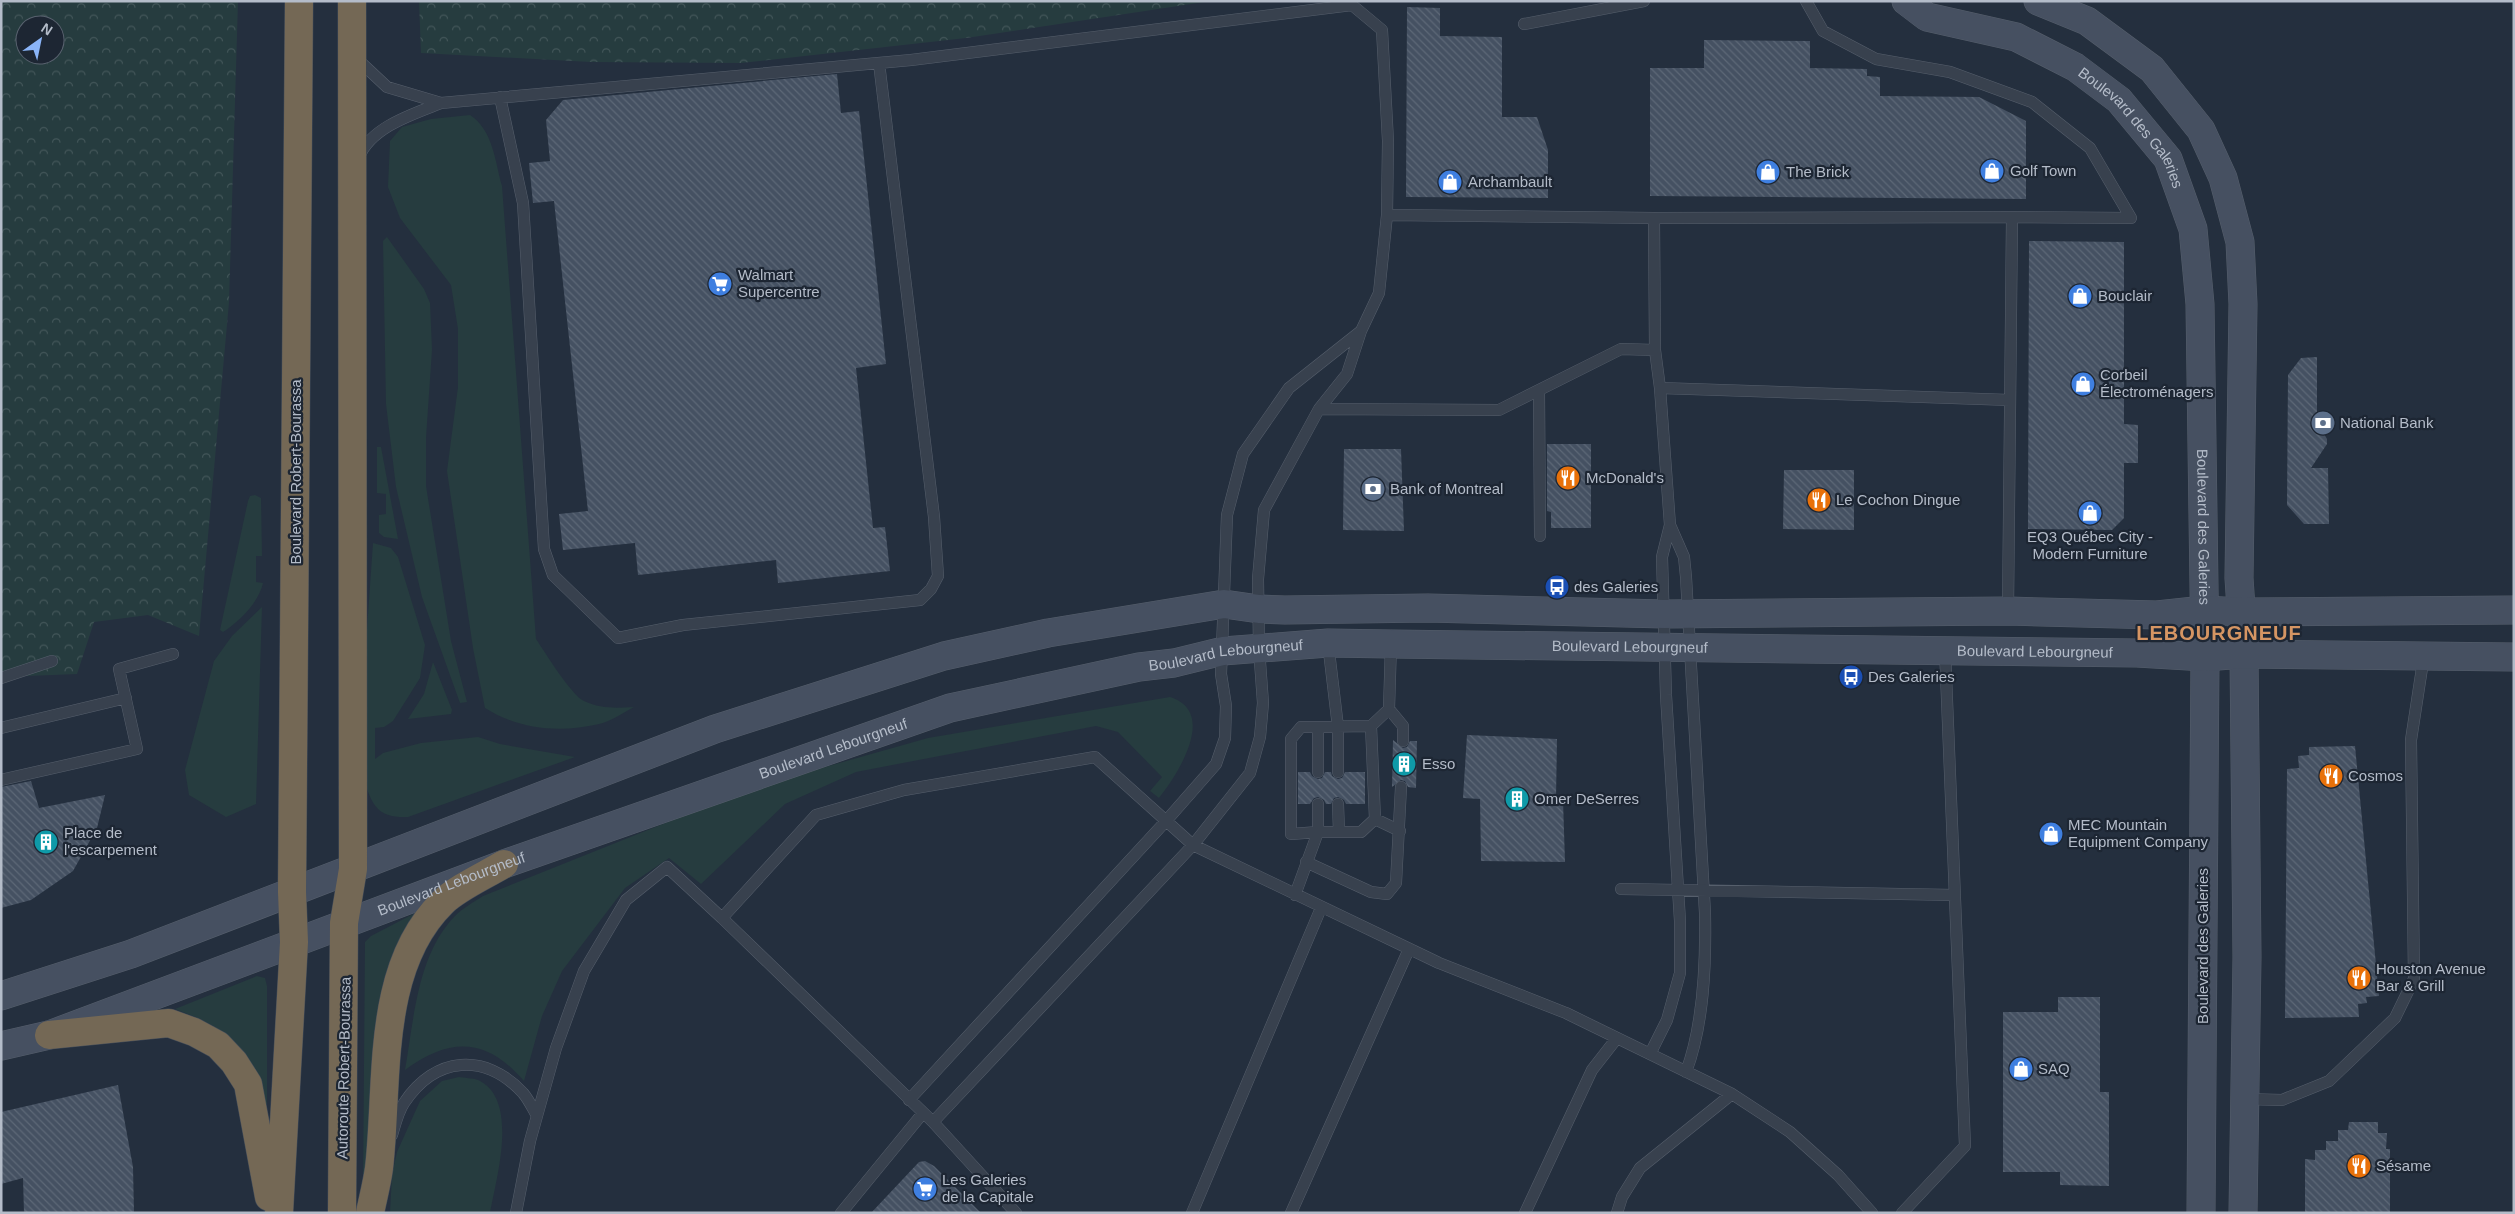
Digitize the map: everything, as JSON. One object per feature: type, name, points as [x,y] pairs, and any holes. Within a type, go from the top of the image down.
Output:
[{"type":"highway","name":"Boulevard Robert-Bourassa","points":[[294,942],[292,892],[299,1]]},
{"type":"highway","points":[[344,923],[353,869],[352,1]]},
{"type":"highway","points":[[370,1213],[379,1170],[393,1003],[408,951],[424,922],[444,900],[504,864]]},
{"type":"highway","name":"Autoroute Robert-Bourassa","points":[[342,1213],[344,923]]},
{"type":"highway","points":[[278,1213],[294,942]]},
{"type":"highway","points":[[49,1035],[169,1023],[194,1032],[218,1045],[234,1062],[248,1084],[272,1213]]},
{"type":"main road","name":"Boulevard des Galeries","points":[[1906,1],[1927,17],[2016,37],[2075,67],[2120,100],[2168,159],[2193,229],[2200,304],[2205,657],[2201,1213]]},
{"type":"main road","points":[[2038,1],[2087,21],[2152,69],[2200,130],[2224,178],[2240,242],[2243,304],[2238,578],[2244,654],[2247,957],[2243,1213]]},
{"type":"main road","points":[[1,996],[131,954],[716,729],[944,656],[1048,633],[1224,604],[1258,609],[1428,608],[1676,613],[2008,611],[2157,615],[2204,610],[2242,612],[2514,610]]},
{"type":"main road","name":"Boulevard Lebourgneuf","points":[[1,1046],[49,1035],[504,864],[950,708],[1139,666],[1174,663],[1223,651],[1328,643],[2137,653],[2205,657],[2244,654],[2514,657]]},
{"type":"lane","points":[[1524,24],[1644,1]]},
{"type":"lane","points":[[1387,215],[1654,218],[2131,218],[2090,148],[2032,102],[1950,72],[1876,58],[1823,31],[1806,1]]},
{"type":"lane","points":[[353,173],[364,146],[370,139],[408,116],[441,102],[879,63],[1352,5],[1382,30],[1388,141],[1387,215],[1379,293],[1361,331],[1347,374],[1320,408],[1264,510],[1258,579],[1258,648],[1263,704],[1260,737],[1250,773],[1193,845],[933,1122]]},
{"type":"lane","points":[[353,55],[387,87],[441,102]]},
{"type":"lane","points":[[500,97],[523,204],[544,548],[554,576],[618,638],[683,625],[920,600],[938,576],[934,517],[879,63]]},
{"type":"lane","points":[[2008,611],[2012,217]]},
{"type":"lane","points":[[1654,218],[1655,350],[1660,388],[1670,525],[1662,557],[1676,613],[1703,891],[1706,956],[1702,995],[1691,1058],[1686,1072]]},
{"type":"lane","points":[[909,1100],[1166,821],[1216,764],[1225,738],[1226,706],[1221,674],[1227,515],[1243,454],[1289,388],[1361,331]]},
{"type":"lane","points":[[1320,408],[1500,410],[1621,349],[1655,350]]},
{"type":"lane","points":[[1660,388],[2010,400]]},
{"type":"lane","points":[[1539,390],[1540,536]]},
{"type":"lane","points":[[1650,1054],[1667,1020],[1680,972],[1678,890],[1666,695],[1678,647],[1676,613],[1684,557],[1670,525]]},
{"type":"lane","points":[[1328,643],[1338,727],[1338,772]]},
{"type":"lane","points":[[1390,644],[1389,709],[1403,726],[1403,741]]},
{"type":"lane","points":[[1902,1213],[1965,1146],[1945,650]]},
{"type":"lane","points":[[1,780],[137,749],[119,669],[173,654]]},
{"type":"lane","points":[[2245,1099],[2282,1100],[2329,1081],[2395,1018],[2414,979],[2411,740],[2424,655]]},
{"type":"lane","points":[[1,678],[52,661]]},
{"type":"lane","points":[[1,728],[126,698]]},
{"type":"lane","points":[[1371,726],[1374,819],[1361,832],[1292,834],[1291,739],[1301,727],[1371,726],[1389,709]]},
{"type":"lane","points":[[1318,727],[1318,772]]},
{"type":"lane","points":[[722,918],[816,815],[904,790],[1095,757],[1193,845],[1409,949],[1566,1013],[1732,1094],[1790,1132],[1838,1175],[1872,1213]]},
{"type":"lane","points":[[1306,862],[1371,892],[1387,894],[1396,883],[1402,787]]},
{"type":"lane","points":[[1295,895],[1318,832],[1318,804]]},
{"type":"lane","points":[[1338,804],[1338,832]]},
{"type":"lane","points":[[1374,819],[1400,831]]},
{"type":"lane","points":[[516,1213],[537,1116],[556,1048],[584,971],[626,900],[667,868],[722,918],[923,1112],[1016,1213]]},
{"type":"lane","points":[[1621,889],[1955,895]]},
{"type":"lane","points":[[1192,1213],[1321,908]]},
{"type":"lane","points":[[1291,1213],[1409,949]]},
{"type":"lane","points":[[1524,1213],[1592,1070],[1617,1038]]},
{"type":"lane","points":[[379,1170],[403,1103],[430,1075],[445,1067],[465,1065],[488,1067],[506,1078],[524,1094],[537,1116]]},
{"type":"lane","points":[[1617,1213],[1622,1197],[1640,1168],[1732,1094]]},
{"type":"lane","points":[[841,1213],[923,1112]]},
{"type":"green space","points":[[1,1],[238,1],[229,302],[199,636],[148,615],[94,622],[77,674],[1,677]]},
{"type":"green space","points":[[419,1],[1211,1],[966,38],[741,63],[591,62],[421,53]]},
{"type":"green space","points":[[470,115],[478,121],[488,137],[502,186],[536,639],[565,682],[584,701],[603,707],[634,707],[612,719],[584,727],[540,728],[512,721],[485,708],[473,648],[447,471],[458,387],[458,329],[451,285],[400,218],[388,187],[390,141],[402,127],[431,119]]},
{"type":"green space","points":[[387,237],[424,289],[430,303],[432,350],[426,438],[426,486],[451,641],[467,702],[460,703],[422,597],[396,487],[386,404],[383,241]]},
{"type":"green space","points":[[377,447],[381,447],[398,539],[384,537],[379,533],[379,515],[386,514],[386,494],[377,493]]},
{"type":"green space","points":[[255,495],[261,498],[262,556],[256,556],[256,582],[263,583],[261,590],[248,611],[223,632],[220,630],[248,501],[250,496]]},
{"type":"green space","points":[[373,543],[391,548],[398,557],[425,645],[420,678],[393,721],[384,727],[375,728],[375,759],[383,753],[421,743],[478,737],[500,744],[575,757],[408,817],[391,816],[379,810],[371,799],[365,783],[365,657]]},
{"type":"green space","points":[[262,607],[256,804],[226,817],[189,795],[185,770],[214,661],[232,636]]},
{"type":"green space","points":[[433,662],[452,710],[451,714],[408,719],[424,694]]},
{"type":"green space","points":[[1170,697],[1184,705],[1191,716],[1193,729],[1190,744],[1183,759],[1159,798],[1150,791],[1162,777],[1118,732],[1096,726],[856,772],[785,804],[701,884],[669,858],[625,888],[562,971],[542,1016],[524,1081],[496,1056],[468,1047],[453,1047],[438,1051],[405,1070],[419,989],[432,949],[442,932],[455,916],[483,896],[758,786],[928,738]]},
{"type":"green space","points":[[421,910],[422,923],[363,1188],[365,942],[371,936]]},
{"type":"green space","points":[[257,976],[265,978],[267,986],[267,1106],[249,1067],[230,1041],[213,1026],[175,1009]]},
{"type":"green space","points":[[459,1077],[478,1080],[491,1090],[498,1104],[502,1121],[500,1161],[490,1213],[390,1213],[392,1174],[397,1152],[420,1101],[442,1081]]},
{"type":"building","points":[[1407,7],[1440,8],[1440,36],[1502,37],[1502,117],[1537,117],[1548,150],[1548,198],[1406,197]]},
{"type":"building","points":[[1704,40],[1810,41],[1810,68],[1867,69],[1867,76],[1880,77],[1880,96],[1979,97],[2026,121],[2026,199],[1650,196],[1650,68],[1704,68]]},
{"type":"building","name":"Walmart Supercentre","points":[[837,74],[841,113],[859,111],[886,364],[856,368],[873,528],[885,527],[890,571],[778,583],[776,560],[638,575],[635,543],[563,550],[559,514],[588,511],[554,201],[533,203],[529,163],[550,161],[546,120],[563,100]]},
{"type":"building","points":[[2029,241],[2124,242],[2124,424],[2138,425],[2138,463],[2124,463],[2124,518],[2112,530],[2028,529]]},
{"type":"building","points":[[2317,357],[2317,412],[2322,412],[2322,431],[2327,439],[2327,444],[2311,468],[2328,468],[2329,524],[2304,524],[2287,505],[2288,375],[2301,358]]},
{"type":"building","name":"McDonald's","points":[[1547,444],[1591,444],[1591,528],[1551,528],[1551,512],[1547,511]]},
{"type":"building","name":"Bank of Montreal","points":[[1344,449],[1401,449],[1404,531],[1343,530]]},
{"type":"building","name":"Le Cochon Dingue","points":[[1784,470],[1854,470],[1854,530],[1783,529]]},
{"type":"building","name":"Omer DeSerres","points":[[1467,735],[1557,739],[1556,799],[1563,800],[1565,862],[1481,861],[1480,799],[1463,798]]},
{"type":"building","name":"Esso","points":[[1393,740],[1403,748],[1407,747],[1410,741],[1417,741],[1416,788],[1408,787],[1405,781],[1401,780],[1392,787]]},
{"type":"building","points":[[2355,746],[2379,996],[2366,997],[2367,1003],[2358,1004],[2359,1017],[2285,1018],[2287,769],[2299,768],[2298,756],[2309,755],[2309,747]]},
{"type":"building","points":[[1298,772],[1310,772],[1312,776],[1318,779],[1322,778],[1325,772],[1331,772],[1332,776],[1338,779],[1342,778],[1345,772],[1365,772],[1365,804],[1346,804],[1344,800],[1338,797],[1334,798],[1331,804],[1326,804],[1324,800],[1318,797],[1314,798],[1310,804],[1298,804]]},
{"type":"building","name":"Place de l'escarpement","points":[[31,781],[39,808],[105,795],[97,828],[73,871],[31,900],[1,908],[1,787]]},
{"type":"building","points":[[2058,997],[2100,997],[2100,1092],[2109,1092],[2109,1186],[2060,1185],[2060,1172],[2003,1172],[2003,1012],[2058,1012]]},
{"type":"building","points":[[118,1085],[133,1167],[134,1213],[24,1213],[23,1178],[1,1184],[1,1112]]},
{"type":"building","points":[[2349,1122],[2378,1122],[2378,1133],[2387,1133],[2386,1149],[2390,1149],[2390,1213],[2305,1213],[2305,1159],[2315,1160],[2315,1150],[2326,1150],[2326,1141],[2338,1141],[2338,1130],[2348,1130]]},
{"type":"building","name":"Les Galeries de la Capitale","points":[[925,1161],[934,1166],[981,1213],[871,1213],[919,1162]]},
{"type":"place","name":"Golf Town","points":[[1992,171]]},
{"type":"place","name":"The Brick","points":[[1768,172]]},
{"type":"place","name":"Archambault","points":[[1450,182]]},
{"type":"place","name":"Walmart Supercentre","points":[[720,284]]},
{"type":"place","name":"Bouclair","points":[[2080,296]]},
{"type":"place","name":"Corbeil Électroménagers","points":[[2083,384]]},
{"type":"place","name":"National Bank","points":[[2323,423]]},
{"type":"place","name":"McDonald's","points":[[1568,478]]},
{"type":"place","name":"Bank of Montreal","points":[[1373,489]]},
{"type":"place","name":"Le Cochon Dingue","points":[[1819,500]]},
{"type":"place","name":"EQ3 Québec City - Modern Furniture","points":[[2090,513]]},
{"type":"place","name":"des Galeries","points":[[1557,587]]},
{"type":"place","name":"Des Galeries","points":[[1851,677]]},
{"type":"place","name":"Esso","points":[[1404,764]]},
{"type":"place","name":"Cosmos","points":[[2331,776]]},
{"type":"place","name":"Omer DeSerres","points":[[1517,799]]},
{"type":"place","name":"MEC Mountain Equipment Company","points":[[2051,834]]},
{"type":"place","name":"Place de l'escarpement","points":[[46,842]]},
{"type":"place","name":"Houston Avenue Bar & Grill","points":[[2359,978]]},
{"type":"place","name":"SAQ","points":[[2021,1069]]},
{"type":"place","name":"Sésame","points":[[2359,1166]]},
{"type":"place","name":"Les Galeries de la Capitale","points":[[925,1189]]},
{"type":"district","name":"LEBOURGNEUF","points":[[2219,633]]}]
